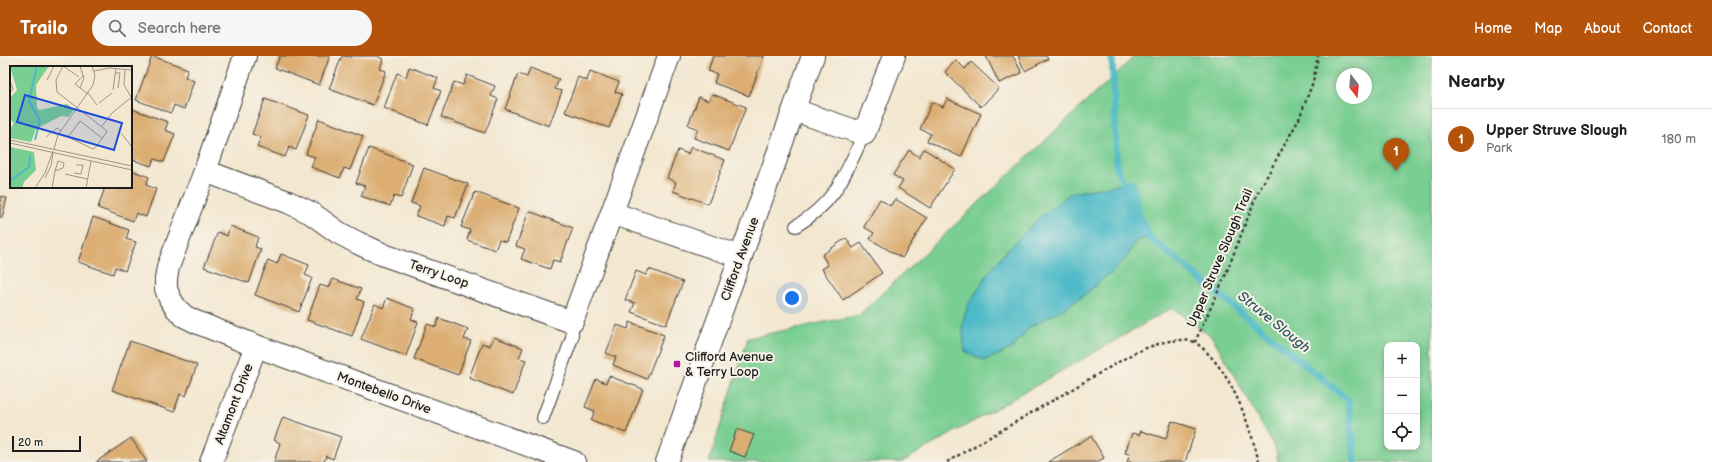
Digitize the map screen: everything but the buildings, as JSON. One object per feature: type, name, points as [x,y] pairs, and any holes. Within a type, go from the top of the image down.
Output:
[{"type":"street","points":[[204,171],[245,56]]},
{"type":"street","points":[[572,322],[670,56]]},
{"type":"street","name":"Clifford Avenue","points":[[667,462],[813,56]]},
{"type":"street","points":[[794,110],[864,134],[894,56]]},
{"type":"street","name":"Montebello Drive","points":[[204,171],[168,267],[166,279],[166,288],[176,308],[184,316],[256,346],[574,462]]},
{"type":"street","name":"Terry Loop","points":[[204,171],[288,202],[311,213],[339,233],[358,244],[384,255],[572,322]]},
{"type":"street","points":[[612,213],[741,257]]},
{"type":"street","name":"Altamont Drive","points":[[211,462],[256,346]]},
{"type":"lane","points":[[796,226],[816,213],[832,196],[851,162],[864,134]]},
{"type":"lane","points":[[543,418],[572,338],[572,322]]},
{"type":"path","name":"Upper Struve Slough Trail","points":[[1260,462],[1245,417],[1230,384],[1216,362],[1206,350],[1195,342],[1224,278],[1257,194],[1300,119],[1313,82],[1318,56]]},
{"type":"path","points":[[948,462],[1134,353],[1166,342],[1187,340],[1195,342]]},
{"type":"green space","points":[[1135,56],[1432,56],[1432,462],[1278,462],[1276,450],[1213,338],[1172,308],[902,462],[709,462],[748,338],[859,315]]},
{"type":"water","points":[[1131,182],[1146,238],[1136,241],[1127,257],[1112,273],[1103,278],[1092,289],[1065,308],[1029,327],[1013,348],[984,361],[965,351],[962,324],[968,305],[989,272],[1007,250],[1041,216],[1071,193]]},
{"type":"waterway","name":"Struve Slough","points":[[1112,56],[1117,168],[1128,191]]},
{"type":"waterway","name":"Struve Slough","points":[[1131,182],[1139,213]]},
{"type":"waterway","name":"Struve Slough","points":[[1137,211],[1149,237],[1348,400],[1355,462]]},
{"type":"place","name":"Upper Struve Slough","points":[[1396,171]]},
{"type":"place","name":"Clifford Avenue & Terry Loop","points":[[677,364]]}]
